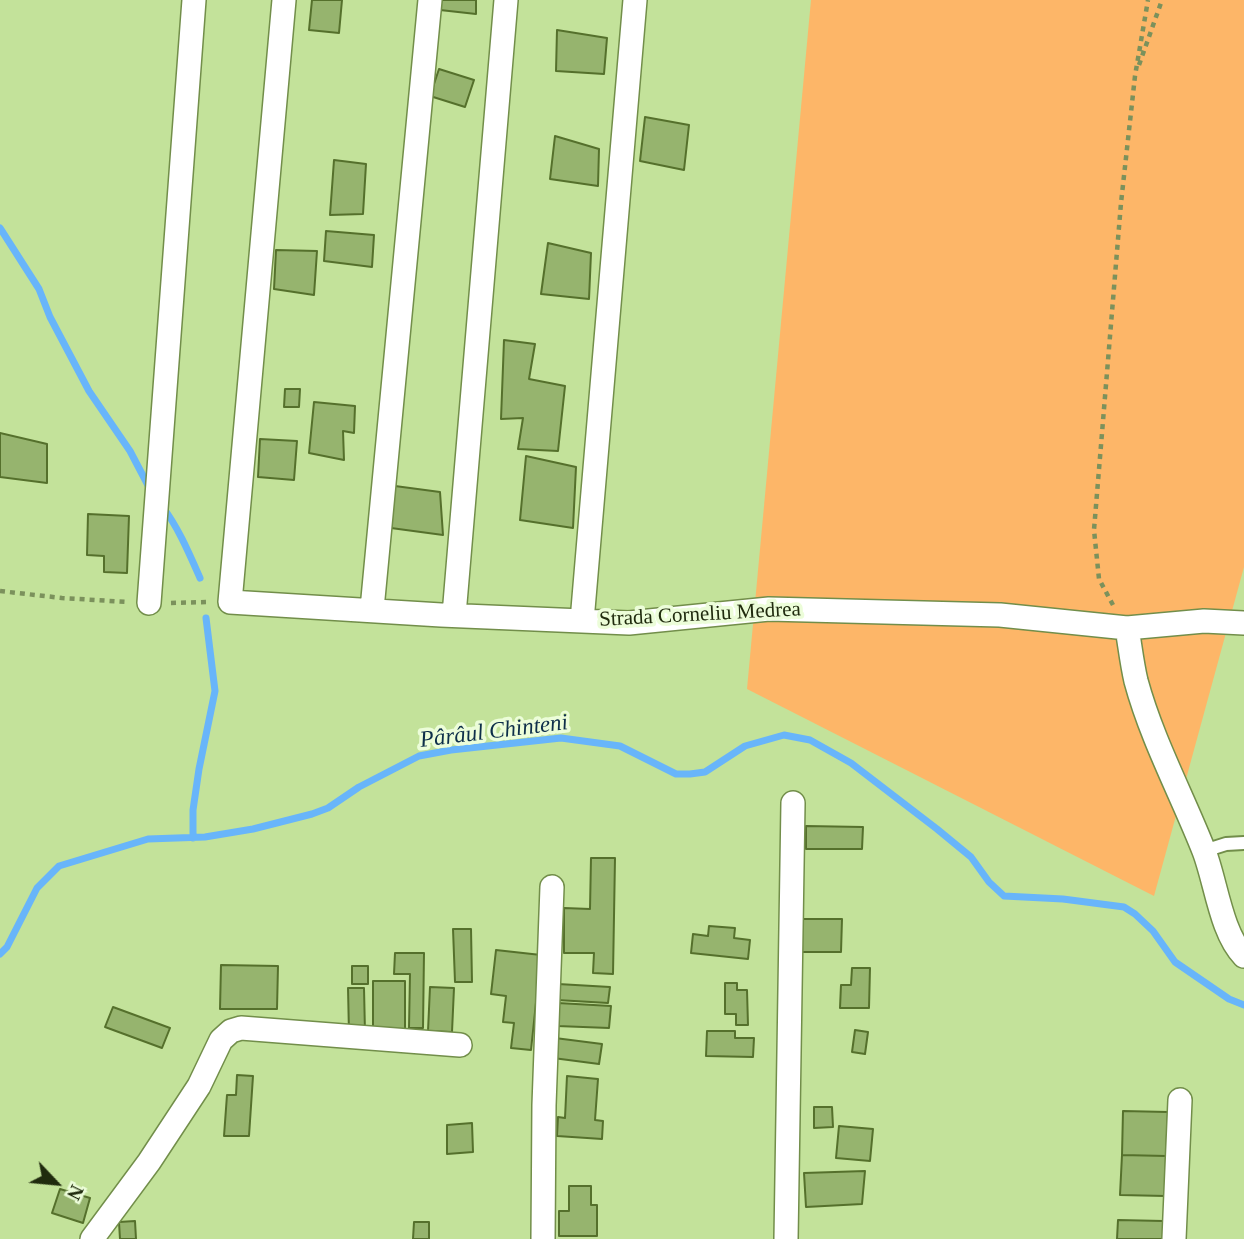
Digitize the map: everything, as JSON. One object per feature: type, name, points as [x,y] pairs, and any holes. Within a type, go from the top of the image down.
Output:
[{"type":"street","points":[[149,603],[194,0]]},
{"type":"street","points":[[230,602],[284,0]]},
{"type":"street","points":[[372,609],[430,0]]},
{"type":"street","points":[[454,615],[506,0]]},
{"type":"street","points":[[582,621],[635,0]]},
{"type":"street","name":"Strada Corneliu Medrea","points":[[230,602],[629,622],[768,609],[1000,615],[1127,628],[1204,621],[1244,623]]},
{"type":"street","points":[[1127,628],[1140,693],[1165,763],[1204,852],[1228,930],[1244,956]]},
{"type":"street","points":[[786,1239],[793,803]]},
{"type":"street","points":[[543,1239],[544,1105],[552,887]]},
{"type":"street","points":[[92,1239],[149,1162],[199,1086],[221,1040],[231,1031],[241,1028],[460,1045]]},
{"type":"street","points":[[1174,1239],[1180,1100]]},
{"type":"lane","points":[[1204,852],[1226,844],[1244,843]]},
{"type":"path","points":[[1127,628],[1099,579],[1094,530],[1121,203],[1135,76],[1148,0]]},
{"type":"path","points":[[1135,76],[1162,0]]},
{"type":"path","points":[[0,591],[149,603],[230,602]]},
{"type":"shaded area","points":[[811,0],[1244,0],[1244,567],[1154,896],[747,689]]},
{"type":"building","points":[[312,0],[342,0],[339,33],[309,30]]},
{"type":"building","points":[[441,0],[476,0],[476,14],[440,10]]},
{"type":"building","points":[[557,30],[607,38],[604,74],[556,71]]},
{"type":"building","points":[[439,69],[474,80],[465,107],[430,96]]},
{"type":"building","points":[[645,117],[689,125],[684,170],[640,161]]},
{"type":"building","points":[[555,136],[599,149],[598,186],[550,179]]},
{"type":"building","points":[[334,160],[366,164],[363,214],[330,215]]},
{"type":"building","points":[[326,231],[374,235],[372,267],[324,261]]},
{"type":"building","points":[[548,243],[591,253],[589,299],[541,294]]},
{"type":"building","points":[[276,250],[317,251],[314,295],[274,289]]},
{"type":"building","points":[[504,340],[535,344],[529,379],[565,386],[558,451],[518,449],[523,418],[501,419]]},
{"type":"building","points":[[285,389],[300,389],[299,407],[284,407]]},
{"type":"building","points":[[314,402],[355,406],[354,433],[343,431],[344,460],[309,453]]},
{"type":"building","points":[[0,433],[47,444],[47,483],[0,477]]},
{"type":"building","points":[[260,439],[297,441],[294,480],[258,477]]},
{"type":"building","points":[[526,456],[576,467],[573,528],[520,520]]},
{"type":"building","points":[[395,486],[440,492],[443,535],[391,528]]},
{"type":"building","points":[[88,514],[129,516],[127,573],[104,572],[104,556],[87,555]]},
{"type":"building","points":[[806,826],[863,827],[862,849],[806,849]]},
{"type":"building","points":[[591,858],[615,858],[613,974],[593,973],[594,953],[564,953],[564,908],[590,909]]},
{"type":"building","points":[[802,919],[842,919],[841,952],[802,952]]},
{"type":"building","points":[[709,926],[735,928],[734,938],[750,940],[748,959],[691,953],[693,934],[708,936]]},
{"type":"building","points":[[453,929],[471,929],[472,982],[455,982]]},
{"type":"building","points":[[496,950],[541,955],[531,1050],[511,1048],[514,1023],[503,1022],[506,996],[491,994]]},
{"type":"building","points":[[395,953],[424,953],[423,1028],[409,1028],[410,974],[394,974]]},
{"type":"building","points":[[221,965],[278,966],[277,1009],[220,1009]]},
{"type":"building","points":[[352,966],[368,966],[368,984],[352,984]]},
{"type":"building","points":[[852,968],[870,968],[869,1008],[840,1008],[841,985],[851,985]]},
{"type":"building","points":[[373,981],[405,981],[405,1035],[373,1035]]},
{"type":"building","points":[[725,983],[737,983],[737,990],[747,990],[748,1025],[736,1025],[736,1014],[725,1014]]},
{"type":"building","points":[[558,984],[610,987],[608,1003],[557,1000]]},
{"type":"building","points":[[430,987],[454,988],[452,1032],[428,1031]]},
{"type":"building","points":[[348,988],[364,988],[365,1033],[349,1034]]},
{"type":"building","points":[[558,1003],[611,1006],[609,1028],[557,1026]]},
{"type":"building","points":[[113,1007],[170,1028],[162,1048],[105,1027]]},
{"type":"building","points":[[855,1030],[868,1032],[865,1054],[852,1052]]},
{"type":"building","points":[[707,1031],[735,1031],[735,1038],[754,1038],[753,1057],[706,1056]]},
{"type":"building","points":[[555,1038],[602,1044],[599,1064],[553,1058]]},
{"type":"building","points":[[237,1075],[253,1076],[249,1136],[224,1136],[227,1095],[236,1095]]},
{"type":"building","points":[[567,1076],[598,1079],[595,1120],[603,1121],[602,1139],[557,1136],[558,1117],[565,1118]]},
{"type":"building","points":[[814,1107],[832,1107],[833,1127],[814,1128]]},
{"type":"building","points":[[1123,1111],[1168,1112],[1166,1156],[1122,1155]]},
{"type":"building","points":[[472,1123],[473,1152],[447,1154],[447,1125]]},
{"type":"building","points":[[839,1126],[873,1129],[870,1161],[836,1158]]},
{"type":"building","points":[[1122,1155],[1166,1156],[1165,1196],[1120,1195]]},
{"type":"building","points":[[865,1171],[862,1204],[806,1207],[804,1173]]},
{"type":"building","points":[[569,1186],[591,1186],[591,1205],[597,1205],[597,1236],[559,1236],[559,1211],[569,1211]]},
{"type":"building","points":[[60,1189],[90,1198],[83,1223],[52,1213]]},
{"type":"building","points":[[1118,1220],[1163,1221],[1163,1239],[1117,1239]]},
{"type":"building","points":[[135,1221],[136,1239],[120,1239],[119,1222]]},
{"type":"building","points":[[414,1222],[429,1222],[429,1239],[413,1239]]},
{"type":"waterway","points":[[0,228],[39,289],[50,317],[89,391],[130,451],[151,491]]},
{"type":"waterway","points":[[162,506],[178,531],[200,578]]},
{"type":"waterway","points":[[193,838],[193,810],[199,769],[215,691],[206,618]]},
{"type":"waterway","name":"Pârâul Chinteni","points":[[0,954],[7,947],[37,888],[59,866],[148,839],[205,837],[253,829],[312,814],[328,808],[359,787],[419,756],[561,738],[620,746],[676,774],[690,774],[705,772],[745,746],[784,735],[810,740],[851,763],[971,857],[989,882],[1004,896],[1063,899],[1124,907],[1153,931],[1175,962],[1229,999],[1244,1005]]}]
